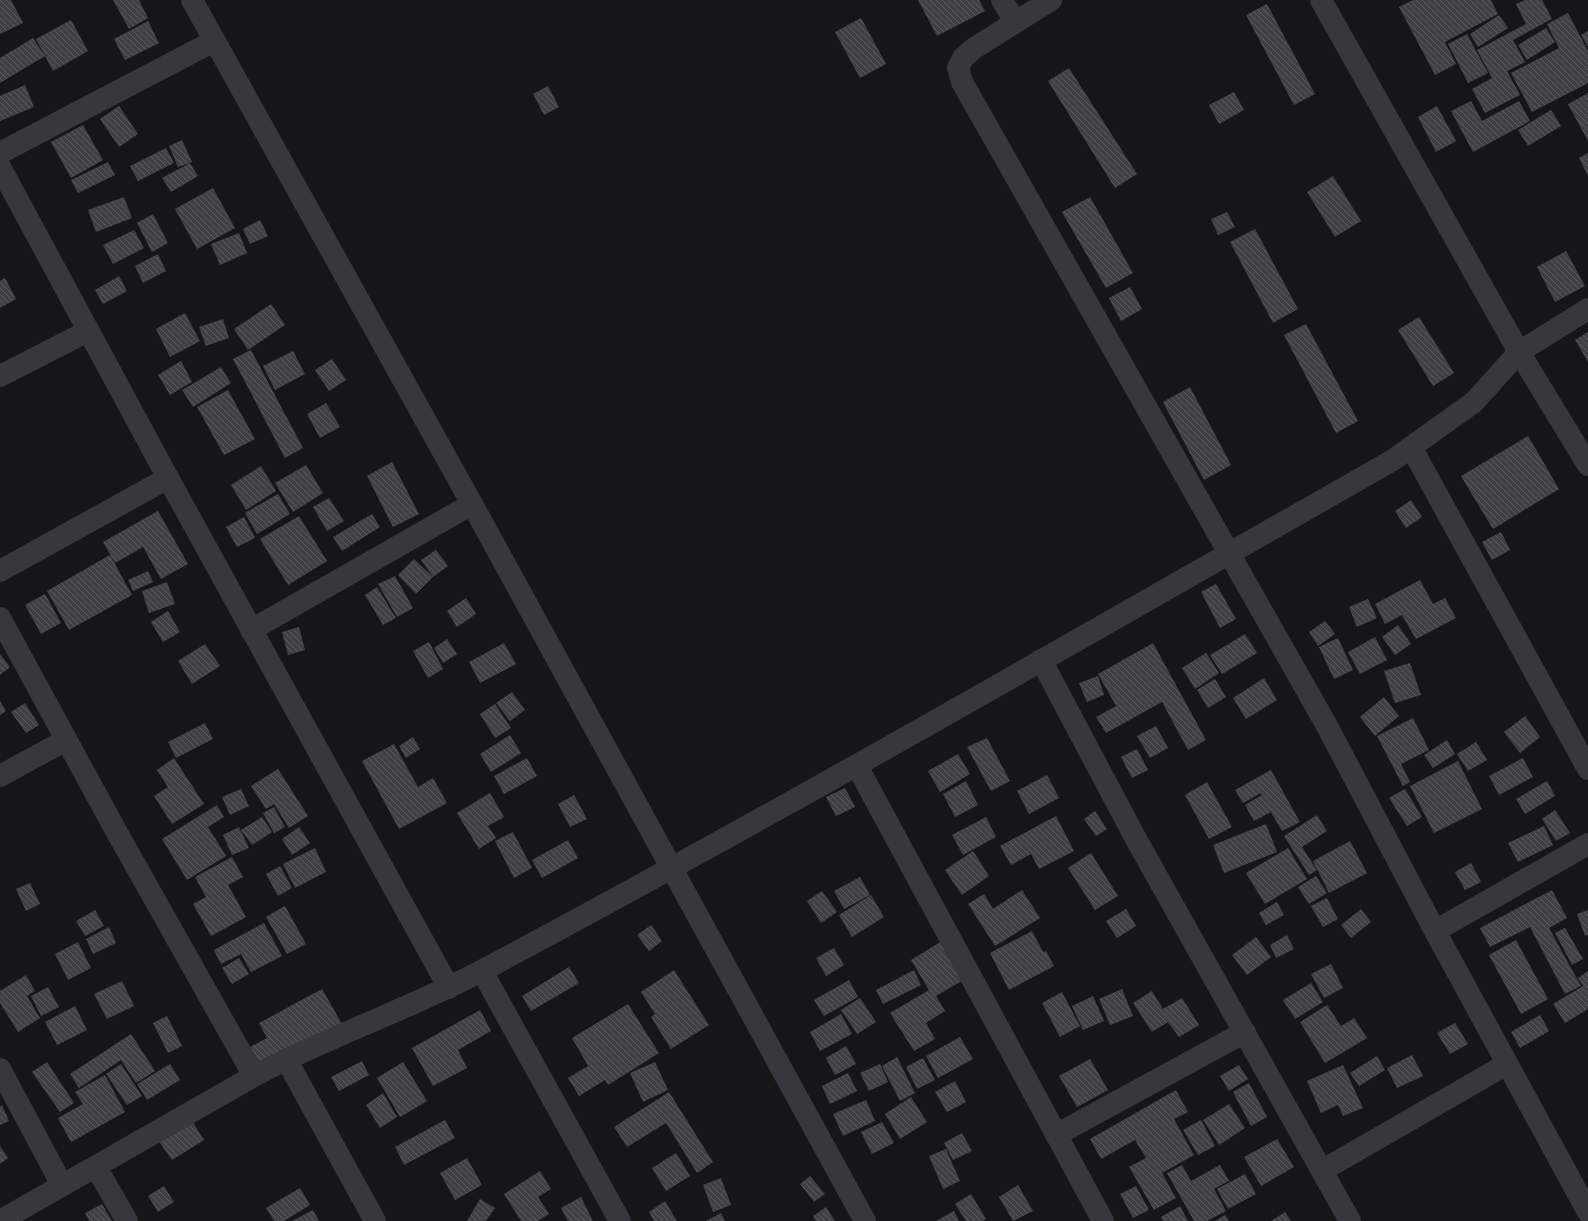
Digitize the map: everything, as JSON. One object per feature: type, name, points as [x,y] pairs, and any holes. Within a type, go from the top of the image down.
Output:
[{"type":"street","points":[[192,0],[472,504],[670,869],[865,1221]]},
{"type":"street","points":[[1002,0],[1015,22]]},
{"type":"street","points":[[1051,0],[973,49],[963,58],[958,68],[962,82],[1327,726],[1435,931],[1588,1212]]},
{"type":"street","points":[[1321,0],[1519,352],[1588,465]]},
{"type":"street","points":[[0,153],[214,41]]},
{"type":"street","points":[[0,167],[251,630],[449,988]]},
{"type":"street","points":[[0,1221],[62,1184],[96,1167],[286,1059],[449,988],[670,869],[857,766],[1393,460],[1474,402],[1519,352],[1588,309]]},
{"type":"street","points":[[0,376],[88,331]]},
{"type":"street","points":[[1411,447],[1588,769]]},
{"type":"street","points":[[0,571],[168,478]]},
{"type":"street","points":[[251,630],[472,504]]},
{"type":"street","points":[[0,618],[66,740],[254,1076]]},
{"type":"street","points":[[1041,660],[1136,839],[1350,1221]]},
{"type":"street","points":[[0,776],[66,740]]},
{"type":"street","points":[[857,766],[1103,1221]]},
{"type":"street","points":[[1435,931],[1588,844]]},
{"type":"street","points":[[482,971],[620,1221]]},
{"type":"street","points":[[1056,1135],[1245,1032]]},
{"type":"street","points":[[286,1059],[375,1221]]},
{"type":"street","points":[[1322,1170],[1507,1064]]},
{"type":"street","points":[[1,1075],[62,1184]]},
{"type":"street","points":[[96,1167],[127,1221]]},
{"type":"building","points":[[0,0],[11,0],[23,23],[0,34]]},
{"type":"building","points":[[113,0],[139,0],[148,18],[129,29]]},
{"type":"building","points":[[918,0],[979,0],[985,11],[937,36]]},
{"type":"building","points":[[1413,0],[1491,0],[1498,14],[1445,42],[1456,64],[1435,75],[1399,7]]},
{"type":"building","points":[[1525,0],[1542,0],[1552,19],[1513,40],[1525,62],[1507,71],[1520,95],[1485,113],[1472,89],[1492,78],[1477,50],[1526,24],[1516,4]]},
{"type":"building","points":[[1267,4],[1315,94],[1294,105],[1246,15]]},
{"type":"building","points":[[1568,13],[1588,51],[1588,83],[1532,112],[1511,73],[1559,48],[1547,24]]},
{"type":"building","points":[[1499,15],[1508,28],[1478,47],[1470,34]]},
{"type":"building","points":[[861,18],[886,64],[860,78],[835,32]]},
{"type":"building","points":[[71,20],[88,51],[53,71],[36,39]]},
{"type":"building","points":[[148,21],[159,43],[125,60],[114,39]]},
{"type":"building","points":[[1546,28],[1555,42],[1527,60],[1518,45]]},
{"type":"building","points":[[1588,31],[1588,47],[1581,35]]},
{"type":"building","points":[[1467,34],[1488,73],[1468,83],[1448,44]]},
{"type":"building","points":[[33,38],[45,56],[0,83],[0,58]]},
{"type":"building","points":[[1069,68],[1137,174],[1115,188],[1048,81]]},
{"type":"building","points":[[25,85],[34,107],[0,121],[0,96]]},
{"type":"building","points":[[548,86],[559,107],[544,115],[533,94]]},
{"type":"building","points":[[1234,92],[1244,110],[1219,124],[1209,105]]},
{"type":"building","points":[[1588,93],[1588,141],[1568,104]]},
{"type":"building","points":[[1471,101],[1482,121],[1519,101],[1530,121],[1473,152],[1451,111]]},
{"type":"building","points":[[119,106],[138,134],[119,147],[100,119]]},
{"type":"building","points":[[1437,106],[1456,141],[1436,152],[1418,117]]},
{"type":"building","points":[[1551,110],[1561,126],[1528,146],[1518,130]]},
{"type":"building","points":[[83,125],[103,160],[71,178],[51,142]]},
{"type":"building","points":[[182,140],[192,162],[178,167],[169,146]]},
{"type":"building","points":[[166,148],[174,163],[138,181],[130,166]]},
{"type":"building","points":[[1588,153],[1588,176],[1579,158]]},
{"type":"building","points":[[108,162],[115,175],[78,193],[71,180]]},
{"type":"building","points":[[190,163],[198,176],[171,192],[162,178]]},
{"type":"building","points":[[1333,176],[1361,221],[1335,237],[1307,192]]},
{"type":"building","points":[[213,188],[235,228],[197,249],[175,209]]},
{"type":"building","points":[[124,197],[132,218],[96,232],[88,210]]},
{"type":"building","points":[[1090,197],[1133,273],[1106,288],[1062,212]]},
{"type":"building","points":[[1227,212],[1235,227],[1218,235],[1211,219]]},
{"type":"building","points":[[153,214],[168,243],[152,252],[137,223]]},
{"type":"building","points":[[260,220],[268,236],[250,244],[243,229]]},
{"type":"building","points":[[1255,229],[1298,309],[1273,323],[1230,242]]},
{"type":"building","points":[[134,230],[144,248],[113,264],[103,245]]},
{"type":"building","points":[[239,233],[247,253],[220,265],[211,244]]},
{"type":"building","points":[[1566,251],[1585,286],[1555,302],[1537,267]]},
{"type":"building","points":[[158,254],[166,271],[143,283],[135,266]]},
{"type":"building","points":[[119,276],[127,291],[103,304],[95,290]]},
{"type":"building","points":[[5,278],[16,299],[0,308],[0,281]]},
{"type":"building","points":[[1130,287],[1142,309],[1121,321],[1109,298]]},
{"type":"building","points":[[271,304],[285,325],[248,350],[234,329]]},
{"type":"building","points":[[185,313],[200,341],[170,357],[156,329]]},
{"type":"building","points":[[1419,317],[1454,373],[1433,386],[1398,330]]},
{"type":"building","points":[[223,319],[229,338],[206,346],[199,327]]},
{"type":"building","points":[[1306,324],[1358,421],[1336,433],[1284,335]]},
{"type":"building","points":[[1588,332],[1588,362],[1575,340]]},
{"type":"building","points":[[251,350],[303,448],[285,458],[233,359]]},
{"type":"building","points":[[293,351],[305,374],[275,390],[263,366]]},
{"type":"building","points":[[332,359],[346,380],[329,391],[315,370]]},
{"type":"building","points":[[181,361],[192,382],[170,395],[158,375]]},
{"type":"building","points":[[221,367],[231,383],[193,407],[182,390]]},
{"type":"building","points":[[1190,387],[1231,465],[1204,480],[1163,402]]},
{"type":"building","points":[[228,390],[255,439],[224,455],[197,407]]},
{"type":"building","points":[[326,403],[340,427],[320,438],[307,414]]},
{"type":"building","points":[[1528,436],[1559,489],[1493,529],[1461,476]]},
{"type":"building","points":[[392,462],[419,514],[393,527],[367,476]]},
{"type":"building","points":[[306,465],[323,493],[293,512],[275,483]]},
{"type":"building","points":[[261,466],[276,491],[246,510],[231,485]]},
{"type":"building","points":[[278,494],[290,514],[257,534],[245,513]]},
{"type":"building","points":[[329,498],[344,521],[327,531],[313,507]]},
{"type":"building","points":[[1411,500],[1422,517],[1406,528],[1395,511]]},
{"type":"building","points":[[158,511],[188,564],[161,579],[143,547],[115,563],[103,542]]},
{"type":"building","points":[[372,514],[380,527],[342,551],[333,537]]},
{"type":"building","points":[[299,516],[327,561],[288,585],[260,539]]},
{"type":"building","points":[[244,517],[255,538],[237,547],[226,527]]},
{"type":"building","points":[[1501,532],[1510,550],[1492,560],[1482,542]]},
{"type":"building","points":[[436,550],[448,566],[433,577],[421,560]]},
{"type":"building","points":[[110,555],[132,595],[69,630],[47,591]]},
{"type":"building","points":[[414,559],[433,577],[416,594],[398,575]]},
{"type":"building","points":[[148,571],[153,582],[133,591],[128,580]]},
{"type":"building","points":[[395,576],[413,608],[397,617],[378,584]]},
{"type":"building","points":[[1420,580],[1433,604],[1445,598],[1456,618],[1416,639],[1402,615],[1385,624],[1375,604]]},
{"type":"building","points":[[167,582],[175,604],[149,613],[142,591]]},
{"type":"building","points":[[1216,584],[1236,619],[1220,628],[1201,592]]},
{"type":"building","points":[[377,587],[396,618],[383,625],[365,595]]},
{"type":"building","points":[[45,594],[61,623],[41,634],[25,605]]},
{"type":"building","points":[[466,598],[476,614],[457,627],[447,611]]},
{"type":"building","points":[[1368,599],[1377,618],[1357,627],[1349,607]]},
{"type":"building","points":[[168,611],[180,632],[163,642],[151,622]]},
{"type":"building","points":[[1325,621],[1335,634],[1318,646],[1309,632]]},
{"type":"building","points":[[1398,625],[1411,644],[1395,655],[1382,637]]},
{"type":"building","points":[[299,627],[305,650],[288,655],[282,632]]},
{"type":"building","points":[[1245,634],[1257,653],[1222,674],[1210,655]]},
{"type":"building","points":[[1375,637],[1387,660],[1360,674],[1348,652]]},
{"type":"building","points":[[1338,638],[1353,670],[1334,679],[1319,647]]},
{"type":"building","points":[[447,639],[457,654],[443,663],[434,648]]},
{"type":"building","points":[[429,642],[443,669],[428,678],[413,651]]},
{"type":"building","points":[[504,643],[516,664],[480,683],[469,662]]},
{"type":"building","points":[[1153,643],[1206,740],[1188,750],[1162,702],[1106,733],[1096,717],[1116,706],[1098,674]]},
{"type":"building","points":[[205,644],[220,666],[192,684],[178,661]]},
{"type":"building","points":[[1206,653],[1219,673],[1195,689],[1182,668]]},
{"type":"building","points":[[0,654],[10,667],[0,675]]},
{"type":"building","points":[[1410,663],[1421,695],[1395,703],[1384,671]]},
{"type":"building","points":[[1098,676],[1104,695],[1087,702],[1079,683]]},
{"type":"building","points":[[1264,678],[1277,700],[1246,719],[1233,698]]},
{"type":"building","points":[[1215,679],[1226,697],[1208,708],[1197,690]]},
{"type":"building","points":[[512,692],[525,710],[510,721],[496,703]]},
{"type":"building","points":[[1384,697],[1399,716],[1375,736],[1360,717]]},
{"type":"building","points":[[0,701],[6,711],[0,715]]},
{"type":"building","points":[[25,703],[39,725],[26,733],[11,712]]},
{"type":"building","points":[[495,704],[511,728],[495,738],[480,714]]},
{"type":"building","points":[[1525,716],[1540,737],[1520,753],[1504,732]]},
{"type":"building","points":[[1413,718],[1429,750],[1401,764],[1410,782],[1403,786],[1377,736]]},
{"type":"building","points":[[205,723],[213,739],[176,758],[168,742]]},
{"type":"building","points":[[1156,726],[1168,748],[1150,758],[1137,736]]},
{"type":"building","points":[[510,735],[521,753],[491,772],[480,754]]},
{"type":"building","points":[[413,737],[420,749],[406,758],[399,746]]},
{"type":"building","points":[[987,738],[1010,781],[991,791],[967,747]]},
{"type":"building","points":[[1447,740],[1455,754],[1433,768],[1424,755]]},
{"type":"building","points":[[1476,742],[1487,760],[1468,771],[1457,754]]},
{"type":"building","points":[[394,744],[418,787],[433,778],[447,803],[399,829],[362,761]]},
{"type":"building","points":[[1137,749],[1148,770],[1132,778],[1121,757]]},
{"type":"building","points":[[958,754],[970,774],[940,792],[928,771]]},
{"type":"building","points":[[174,758],[204,804],[172,824],[154,796],[168,787],[157,770]]},
{"type":"building","points":[[527,758],[537,776],[504,794],[494,776]]},
{"type":"building","points":[[1523,758],[1533,777],[1499,795],[1489,776]]},
{"type":"building","points":[[1458,761],[1482,809],[1434,833],[1410,786]]},
{"type":"building","points":[[278,769],[308,816],[289,828],[274,804],[266,809],[251,786]]},
{"type":"building","points":[[1271,770],[1300,822],[1282,831],[1271,812],[1254,821],[1245,805],[1262,795],[1261,793],[1243,803],[1235,790]]},
{"type":"building","points":[[1047,775],[1059,798],[1029,814],[1017,791]]},
{"type":"building","points":[[966,781],[978,805],[955,817],[943,794]]},
{"type":"building","points":[[1547,781],[1555,796],[1525,814],[1516,799]]},
{"type":"building","points":[[1207,782],[1232,827],[1209,839],[1185,795]]},
{"type":"building","points":[[845,788],[855,807],[836,816],[826,797]]},
{"type":"building","points":[[241,789],[249,806],[230,815],[222,797]]},
{"type":"building","points":[[1405,789],[1422,817],[1407,826],[1389,798]]},
{"type":"building","points":[[490,793],[504,817],[488,826],[496,838],[479,849],[457,813]]},
{"type":"building","points":[[574,795],[587,819],[570,827],[558,804]]},
{"type":"building","points":[[217,805],[224,817],[208,827],[226,856],[187,880],[162,839]]},
{"type":"building","points":[[274,807],[285,827],[274,833],[263,813]]},
{"type":"building","points":[[1555,810],[1570,833],[1556,841],[1542,819]]},
{"type":"building","points":[[1095,811],[1107,829],[1096,836],[1084,819]]},
{"type":"building","points":[[1317,815],[1327,831],[1302,847],[1317,870],[1309,875],[1284,836]]},
{"type":"building","points":[[1056,816],[1074,851],[1039,869],[1031,854],[1011,865],[1000,846]]},
{"type":"building","points":[[262,817],[272,832],[252,845],[241,830]]},
{"type":"building","points":[[986,817],[996,837],[963,855],[952,835]]},
{"type":"building","points":[[1266,824],[1277,852],[1224,873],[1213,845]]},
{"type":"building","points":[[1544,826],[1553,845],[1518,862],[1508,843]]},
{"type":"building","points":[[239,827],[249,848],[232,855],[223,835]]},
{"type":"building","points":[[299,827],[310,843],[292,855],[282,839]]},
{"type":"building","points":[[513,832],[532,868],[514,878],[495,841]]},
{"type":"building","points":[[568,840],[578,858],[542,878],[532,860]]},
{"type":"building","points":[[1350,841],[1367,873],[1329,893],[1313,861]]},
{"type":"building","points":[[315,848],[326,872],[295,888],[283,864]]},
{"type":"building","points":[[1288,848],[1307,879],[1265,904],[1246,873]]},
{"type":"building","points":[[973,851],[989,876],[962,895],[945,870]]},
{"type":"building","points":[[1091,853],[1118,896],[1095,910],[1068,868]]},
{"type":"building","points":[[232,857],[243,877],[228,885],[246,917],[211,936],[193,904],[206,897],[195,877]]},
{"type":"building","points":[[1471,863],[1481,882],[1465,890],[1455,872]]},
{"type":"building","points":[[280,866],[292,888],[278,896],[266,874]]},
{"type":"building","points":[[1316,876],[1327,893],[1309,904],[1298,887]]},
{"type":"building","points":[[860,877],[870,895],[844,909],[834,891]]},
{"type":"building","points":[[30,883],[40,904],[26,911],[16,889]]},
{"type":"building","points":[[1022,890],[1040,918],[995,946],[968,904],[984,894],[993,909]]},
{"type":"building","points":[[1552,890],[1567,918],[1549,928],[1581,986],[1565,994],[1530,927],[1490,947],[1480,928]]},
{"type":"building","points":[[822,891],[837,912],[821,923],[807,901]]},
{"type":"building","points":[[871,895],[884,917],[852,937],[839,915]]},
{"type":"building","points":[[1327,898],[1338,919],[1323,927],[1311,906]]},
{"type":"building","points":[[1277,902],[1284,915],[1266,925],[1259,913]]},
{"type":"building","points":[[285,906],[306,944],[287,954],[266,917]]},
{"type":"building","points":[[1126,909],[1136,926],[1117,938],[1106,921]]},
{"type":"building","points":[[1361,909],[1371,922],[1351,938],[1341,925]]},
{"type":"building","points":[[95,910],[104,926],[85,936],[76,921]]},
{"type":"building","points":[[1588,910],[1588,935],[1585,936],[1577,914]]},
{"type":"building","points":[[264,923],[282,956],[251,972],[241,954],[221,964],[214,950]]},
{"type":"building","points":[[651,925],[662,941],[649,951],[637,935]]},
{"type":"building","points":[[109,927],[116,943],[93,954],[86,939]]},
{"type":"building","points":[[1565,928],[1583,959],[1572,965],[1555,933]]},
{"type":"building","points":[[1032,931],[1043,952],[1046,951],[1054,966],[1009,990],[990,953]]},
{"type":"building","points":[[1287,935],[1294,949],[1276,958],[1270,945]]},
{"type":"building","points":[[1256,937],[1271,957],[1247,975],[1232,955]]},
{"type":"building","points":[[1516,940],[1548,999],[1521,1014],[1489,955]]},
{"type":"building","points":[[942,941],[965,979],[936,996],[945,1011],[926,1023],[935,1039],[914,1051],[890,1013],[929,990],[911,960]]},
{"type":"building","points":[[78,942],[91,968],[68,980],[55,954]]},
{"type":"building","points":[[834,948],[844,965],[826,976],[816,958]]},
{"type":"building","points":[[239,958],[249,974],[232,984],[222,968]]},
{"type":"building","points":[[1331,964],[1343,988],[1324,998],[1311,974]]},
{"type":"building","points":[[569,967],[579,983],[531,1011],[522,996]]},
{"type":"building","points":[[674,970],[709,1025],[671,1049],[651,1017],[655,1014],[641,992]]},
{"type":"building","points":[[914,970],[921,985],[883,1004],[876,990]]},
{"type":"building","points":[[1588,971],[1588,1009],[1565,1023],[1553,1004],[1583,986],[1578,978]]},
{"type":"building","points":[[26,975],[35,991],[27,996],[40,1018],[18,1032],[0,1003],[0,991]]},
{"type":"building","points":[[849,980],[858,997],[824,1016],[814,1000]]},
{"type":"building","points":[[122,981],[134,1006],[107,1019],[94,994]]},
{"type":"building","points":[[1311,983],[1323,1002],[1295,1019],[1283,1000]]},
{"type":"building","points":[[48,987],[59,1007],[41,1016],[31,996]]},
{"type":"building","points":[[322,989],[346,1031],[266,1076],[250,1047],[267,1038],[259,1023]]},
{"type":"building","points":[[1122,989],[1133,1016],[1110,1025],[1099,999]]},
{"type":"building","points":[[1152,991],[1163,1009],[1182,998],[1199,1025],[1179,1037],[1168,1022],[1152,1032],[1133,1003]]},
{"type":"building","points":[[1062,992],[1080,1026],[1060,1037],[1042,1003]]},
{"type":"building","points":[[1093,996],[1104,1021],[1083,1030],[1072,1006]]},
{"type":"building","points":[[860,998],[876,1022],[857,1034],[841,1010]]},
{"type":"building","points":[[628,1004],[659,1053],[608,1085],[605,1080],[579,1096],[568,1078],[588,1066],[572,1038]]},
{"type":"building","points":[[1327,1005],[1341,1026],[1354,1018],[1367,1038],[1325,1063],[1300,1022]]},
{"type":"building","points":[[75,1006],[87,1030],[57,1045],[45,1022]]},
{"type":"building","points":[[480,1010],[491,1031],[458,1050],[467,1068],[433,1086],[412,1048]]},
{"type":"building","points":[[841,1014],[852,1034],[820,1051],[810,1032]]},
{"type":"building","points":[[1540,1015],[1549,1031],[1520,1048],[1511,1032]]},
{"type":"building","points":[[167,1016],[182,1046],[168,1053],[153,1023]]},
{"type":"building","points":[[1455,1023],[1468,1044],[1450,1054],[1437,1033]]},
{"type":"building","points":[[131,1034],[155,1071],[136,1083],[121,1060],[79,1088],[70,1074]]},
{"type":"building","points":[[960,1037],[973,1059],[938,1078],[926,1056]]},
{"type":"building","points":[[846,1046],[856,1064],[835,1075],[826,1058]]},
{"type":"building","points":[[1412,1055],[1423,1076],[1397,1088],[1387,1068]]},
{"type":"building","points":[[1377,1056],[1385,1070],[1359,1086],[1350,1073]]},
{"type":"building","points":[[897,1057],[915,1093],[900,1101],[882,1066]]},
{"type":"building","points":[[923,1058],[935,1080],[917,1089],[906,1067]]},
{"type":"building","points":[[1090,1059],[1108,1090],[1077,1107],[1059,1076]]},
{"type":"building","points":[[362,1061],[369,1075],[339,1091],[331,1077]]},
{"type":"building","points":[[47,1062],[74,1103],[60,1112],[32,1072]]},
{"type":"building","points":[[403,1062],[427,1101],[400,1117],[377,1078]]},
{"type":"building","points":[[655,1062],[668,1090],[643,1102],[630,1073]]},
{"type":"building","points":[[121,1064],[142,1096],[127,1105],[106,1074]]},
{"type":"building","points":[[170,1064],[180,1080],[147,1100],[137,1084]]},
{"type":"building","points":[[880,1064],[888,1082],[869,1091],[860,1073]]},
{"type":"building","points":[[1239,1065],[1248,1079],[1229,1091],[1220,1076]]},
{"type":"building","points":[[1343,1065],[1363,1108],[1343,1116],[1338,1105],[1321,1113],[1307,1081]]},
{"type":"building","points":[[848,1073],[857,1091],[830,1104],[822,1086]]},
{"type":"building","points":[[105,1075],[125,1112],[71,1142],[58,1118],[83,1104],[75,1092]]},
{"type":"building","points":[[955,1081],[966,1102],[947,1112],[935,1092]]},
{"type":"building","points":[[1249,1083],[1267,1117],[1251,1126],[1233,1092]]},
{"type":"building","points":[[1176,1090],[1188,1112],[1174,1119],[1194,1155],[1162,1173],[1176,1198],[1154,1210],[1129,1167],[1146,1158],[1135,1140],[1101,1159],[1090,1139]]},
{"type":"building","points":[[669,1092],[713,1162],[697,1173],[666,1123],[627,1147],[614,1127]]},
{"type":"building","points":[[383,1093],[397,1117],[380,1128],[366,1105]]},
{"type":"building","points":[[911,1097],[927,1122],[900,1139],[885,1114]]},
{"type":"building","points":[[866,1100],[875,1121],[843,1136],[833,1114]]},
{"type":"building","points":[[1229,1104],[1245,1128],[1219,1145],[1203,1120]]},
{"type":"building","points":[[2,1105],[9,1121],[0,1125],[0,1107]]},
{"type":"building","points":[[189,1116],[204,1140],[172,1160],[156,1137]]},
{"type":"building","points":[[445,1120],[455,1138],[404,1165],[395,1147]]},
{"type":"building","points":[[1201,1120],[1215,1146],[1198,1155],[1183,1130]]},
{"type":"building","points":[[882,1122],[894,1143],[872,1154],[861,1132]]},
{"type":"building","points":[[962,1133],[972,1151],[953,1160],[944,1143]]},
{"type":"building","points":[[1277,1139],[1294,1167],[1261,1186],[1244,1157]]},
{"type":"building","points":[[0,1146],[8,1158],[0,1164]]},
{"type":"building","points":[[946,1149],[960,1181],[943,1189],[929,1156]]},
{"type":"building","points":[[676,1153],[690,1176],[666,1191],[652,1168]]},
{"type":"building","points":[[467,1158],[482,1185],[455,1200],[440,1173]]},
{"type":"building","points":[[1182,1165],[1191,1181],[1220,1165],[1229,1181],[1214,1189],[1226,1211],[1207,1221],[1194,1221],[1167,1173]]},
{"type":"building","points":[[540,1171],[551,1189],[538,1197],[549,1214],[538,1221],[521,1221],[504,1194]]},
{"type":"building","points":[[1245,1174],[1256,1194],[1228,1209],[1217,1189]]},
{"type":"building","points":[[810,1176],[825,1194],[814,1202],[800,1184]]},
{"type":"building","points":[[721,1178],[731,1205],[713,1212],[703,1185]]},
{"type":"building","points":[[1018,1185],[1033,1211],[1013,1221],[999,1197]]},
{"type":"building","points":[[164,1186],[174,1202],[158,1212],[148,1196]]},
{"type":"building","points":[[1136,1186],[1149,1210],[1133,1218],[1120,1194]]},
{"type":"building","points":[[300,1188],[310,1205],[284,1221],[274,1221],[266,1208]]},
{"type":"building","points":[[971,1194],[986,1219],[983,1221],[966,1221],[955,1204]]},
{"type":"building","points":[[581,1197],[593,1221],[568,1221],[561,1208]]},
{"type":"building","points":[[480,1199],[495,1208],[486,1221],[467,1221]]},
{"type":"building","points":[[665,1201],[677,1221],[654,1221],[649,1212]]},
{"type":"building","points":[[102,1204],[112,1221],[89,1221],[85,1213]]},
{"type":"building","points":[[1180,1206],[1188,1221],[1163,1221],[1161,1217]]},
{"type":"building","points":[[826,1207],[835,1221],[816,1221],[813,1216]]},
{"type":"building","points":[[313,1210],[319,1221],[292,1221]]},
{"type":"building","points":[[954,1211],[959,1221],[936,1221]]},
{"type":"building","points":[[1285,1212],[1291,1221],[1271,1221]]},
{"type":"building","points":[[721,1213],[725,1221],[706,1221]]},
{"type":"building","points":[[1225,1215],[1229,1221],[1215,1221]]}]
